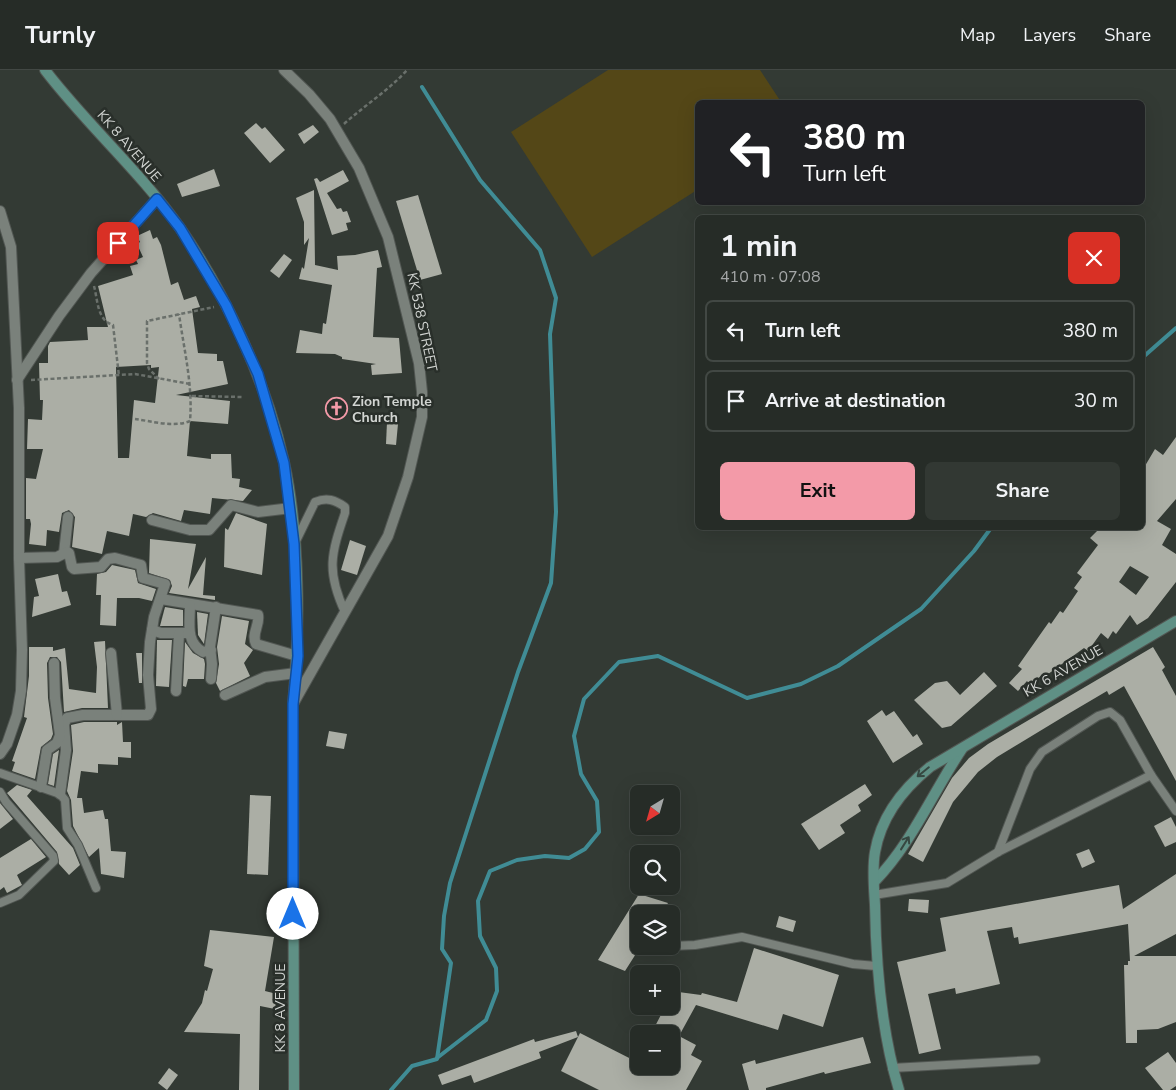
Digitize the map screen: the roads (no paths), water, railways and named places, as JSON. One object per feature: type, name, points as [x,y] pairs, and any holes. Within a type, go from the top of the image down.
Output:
[{"type":"main road","name":"KK 8 AVENUE","points":[[45,70],[180,228],[226,305],[258,374],[284,463],[294,544],[298,656],[293,704],[294,1090]]},
{"type":"main road","name":"KK 6 AVENUE","points":[[899,1090],[892,1068],[876,966],[874,895],[875,852],[894,806],[908,785],[930,767],[1176,621]]},
{"type":"main road","name":"KK 6 AVENUE","points":[[875,880],[892,863],[939,783],[964,746]]},
{"type":"street","name":"KK 538 STREET","points":[[284,70],[309,94],[338,131],[359,168],[388,237],[417,354],[422,392],[422,417],[408,477],[388,536],[293,704]]},
{"type":"street","points":[[17,380],[59,316],[91,273],[157,199]]},
{"type":"street","points":[[0,211],[11,247],[19,408],[21,691],[17,715],[8,744],[0,754]]},
{"type":"street","points":[[152,520],[190,530],[209,530],[231,505],[258,512],[291,508]]},
{"type":"street","points":[[64,553],[68,517]]},
{"type":"street","points":[[19,558],[57,557],[64,553],[69,553],[74,569],[101,568],[111,558],[140,565],[144,578],[165,584],[154,617],[152,630],[148,675],[150,709],[148,715],[73,715],[67,718],[64,724],[66,750],[60,794]]},
{"type":"street","points":[[161,599],[258,615],[254,638],[256,644],[298,656]]},
{"type":"street","points":[[190,604],[190,640],[196,648],[207,651]]},
{"type":"street","points":[[210,679],[212,664],[207,651],[216,607]]},
{"type":"street","points":[[152,630],[162,633],[190,633]]},
{"type":"street","points":[[176,691],[179,634]]},
{"type":"street","points":[[178,651],[207,651]]},
{"type":"street","points":[[111,653],[116,686],[117,715]]},
{"type":"street","points":[[41,787],[47,750],[57,743],[60,735],[55,698],[54,663]]},
{"type":"street","points":[[225,696],[265,677],[296,673]]},
{"type":"lane","points":[[294,544],[315,502],[322,499],[332,499],[345,507],[345,513],[332,554],[332,573],[345,612]]},
{"type":"lane","points":[[998,852],[1030,769],[1042,752],[1098,716],[1110,712],[1120,720],[1151,775],[1176,811]]},
{"type":"lane","points":[[0,773],[60,794],[65,800],[68,828],[78,845],[96,888]]},
{"type":"lane","points":[[874,895],[947,883],[998,852],[1151,775]]},
{"type":"lane","points":[[0,792],[53,856],[54,861],[19,895],[0,903]]},
{"type":"lane","points":[[680,946],[695,946],[742,937],[853,964],[876,966]]},
{"type":"lane","points":[[892,1068],[1036,1060]]},
{"type":"waterway","points":[[391,1090],[412,1066],[437,1059],[451,963],[442,949],[444,916],[450,883],[518,672],[551,583],[556,512],[550,334],[556,298],[540,250],[480,180],[422,87]]},
{"type":"waterway","points":[[1145,355],[1176,328]]},
{"type":"waterway","points":[[437,1058],[486,1020],[497,991],[496,968],[480,936],[478,901],[490,871],[517,860],[545,856],[569,858],[585,849],[599,832],[597,801],[581,774],[574,736],[584,699],[619,662],[658,656],[747,698],[801,684],[838,666],[921,609],[974,551],[990,530]]},
{"type":"place","name":"Zion Temple Church","points":[[336,409]]}]
